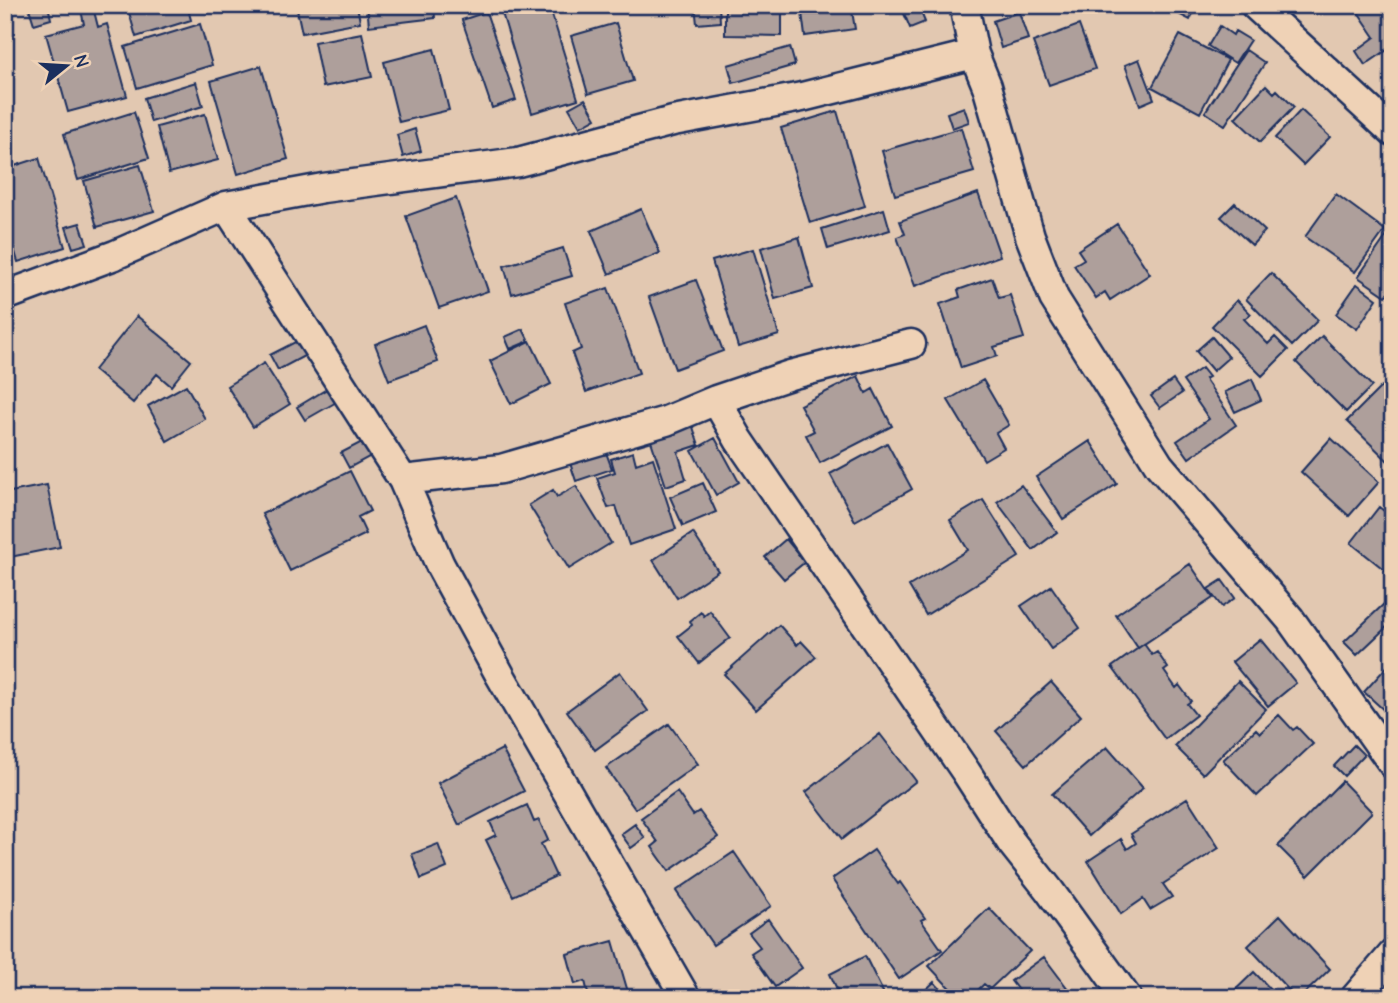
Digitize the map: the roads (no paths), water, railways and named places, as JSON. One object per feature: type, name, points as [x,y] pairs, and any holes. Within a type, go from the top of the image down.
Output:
[{"type":"street","points":[[964,5],[974,54],[987,86],[1030,236],[1060,309],[1159,464],[1290,620],[1390,753]]},
{"type":"street","points":[[1255,5],[1393,132]]},
{"type":"street","points":[[5,296],[115,255],[226,206],[323,188],[518,162],[673,121],[802,97],[974,54]]},
{"type":"street","points":[[226,206],[403,480],[440,565],[460,602],[685,998]]},
{"type":"street","points":[[403,480],[501,469],[667,421],[716,400],[790,375],[911,344]]},
{"type":"street","points":[[716,400],[739,440],[1011,842],[1127,998]]},
{"type":"street","points":[[1355,998],[1393,954]]}]
